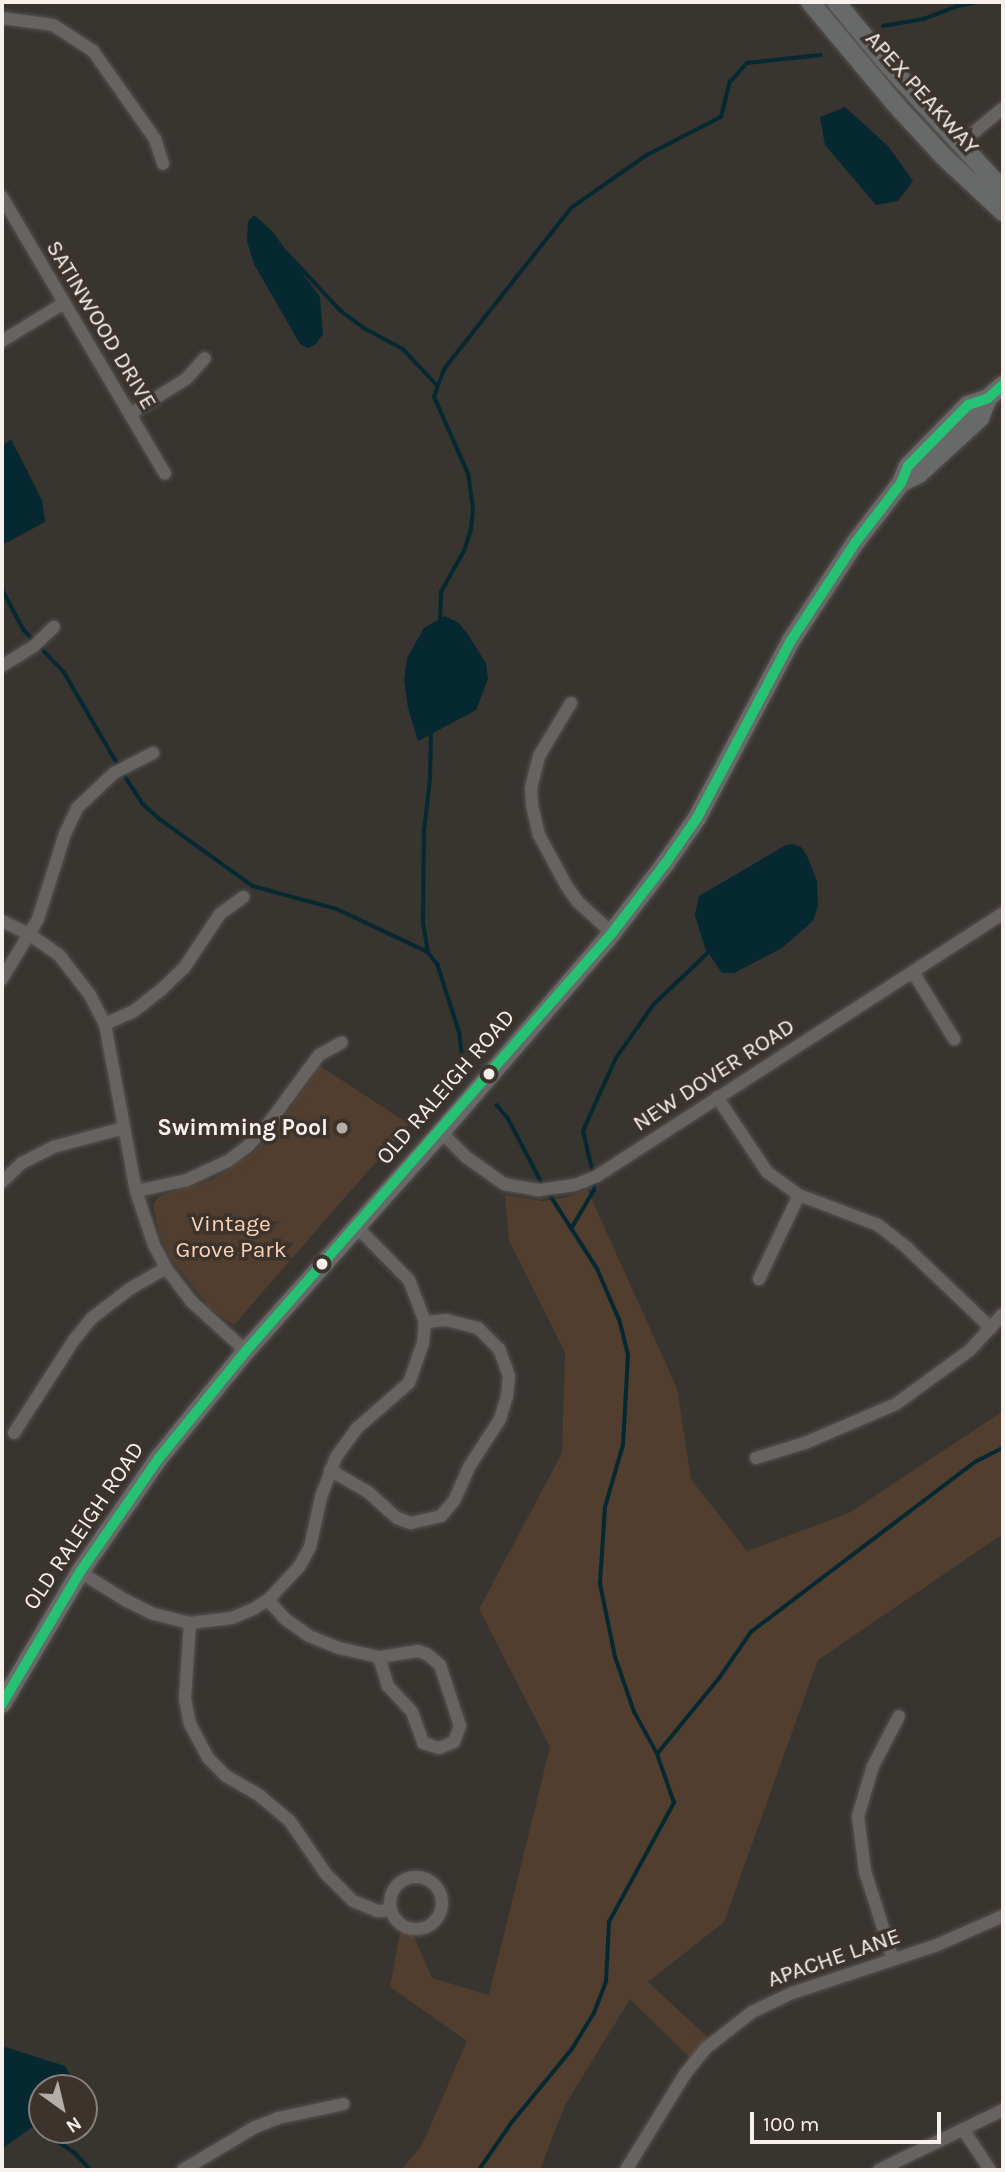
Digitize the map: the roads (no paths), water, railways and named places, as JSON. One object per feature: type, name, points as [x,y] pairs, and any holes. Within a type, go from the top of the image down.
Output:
[{"type":"main road","name":"APEX PEAKWAY","points":[[810,2],[896,105],[944,157],[1003,212]]},
{"type":"main road","name":"APEX PEAKWAY","points":[[836,2],[888,65],[1003,190]]},
{"type":"main road","name":"OLD RALEIGH ROAD","points":[[2,1704],[80,1572],[139,1484],[246,1352],[441,1132],[612,933],[697,818],[790,642],[855,543],[901,483],[919,474],[980,418],[988,398],[1003,385]]},
{"type":"street","points":[[2,18],[53,25],[71,33],[93,51],[155,139],[163,164]]},
{"type":"street","points":[[960,144],[1003,108]]},
{"type":"street","name":"SATINWOOD DRIVE","points":[[2,197],[165,474]]},
{"type":"street","points":[[2,341],[64,303]]},
{"type":"street","points":[[130,414],[186,379],[205,358]]},
{"type":"street","points":[[2,666],[33,647],[54,627]]},
{"type":"street","points":[[571,703],[539,756],[531,789],[531,805],[539,835],[566,885],[578,902],[612,933]]},
{"type":"street","points":[[2,979],[38,919],[65,834],[77,808],[114,773],[153,752]]},
{"type":"street","points":[[104,1024],[134,1011],[161,990],[184,968],[220,914],[243,897]]},
{"type":"street","name":"NEW DOVER ROAD","points":[[441,1132],[466,1157],[503,1184],[522,1189],[558,1189],[597,1176],[1003,913]]},
{"type":"street","points":[[2,921],[29,934],[59,956],[78,977],[104,1024],[136,1191],[145,1222],[166,1268],[204,1315],[246,1352]]},
{"type":"street","points":[[913,972],[954,1039]]},
{"type":"street","points":[[136,1191],[187,1180],[228,1161],[248,1146],[268,1124],[319,1055],[342,1042]]},
{"type":"street","points":[[717,1097],[767,1172],[799,1195],[878,1225],[917,1257],[991,1328]]},
{"type":"street","points":[[2,1182],[22,1163],[52,1147],[124,1128]]},
{"type":"street","points":[[760,1279],[799,1195]]},
{"type":"street","points":[[80,1572],[125,1600],[154,1614],[190,1623],[232,1618],[268,1600],[299,1567],[310,1547],[330,1470],[344,1443],[356,1429],[394,1399],[408,1383],[420,1357],[425,1322],[409,1280],[357,1227]]},
{"type":"street","points":[[14,1433],[74,1340],[92,1318],[131,1288],[166,1268]]},
{"type":"street","points":[[756,1458],[805,1443],[896,1404],[940,1374],[1003,1314]]},
{"type":"street","points":[[330,1470],[368,1492],[397,1518],[411,1523],[440,1516],[454,1501],[469,1467],[499,1419],[509,1376],[499,1349],[478,1328],[447,1320],[425,1322]]},
{"type":"street","points":[[268,1600],[285,1619],[309,1636],[339,1648],[379,1657],[418,1651],[427,1654],[440,1665],[460,1726],[454,1742],[439,1748],[423,1743],[412,1712],[388,1686],[379,1657]]},
{"type":"street","points":[[190,1623],[185,1699],[195,1736],[208,1758],[226,1776],[260,1796],[289,1821],[327,1874],[353,1901],[378,1912],[391,1910]]},
{"type":"street","points":[[894,1959],[865,1871],[858,1816],[873,1766],[898,1716]]},
{"type":"street","points":[[410,1878],[427,1879],[434,1883],[442,1898],[440,1914],[429,1926],[421,1929],[405,1927],[391,1910],[392,1894],[402,1881],[410,1878]]},
{"type":"street","name":"APACHE LANE","points":[[626,2170],[685,2074],[706,2048],[738,2021],[792,1993],[894,1959],[1003,1916]]},
{"type":"street","points":[[183,2170],[197,2166],[233,2137],[278,2118],[344,2104]]},
{"type":"street","points":[[879,2170],[1003,2110]]},
{"type":"street","points":[[963,2129],[990,2170]]},
{"type":"water","points":[[845,107],[888,146],[913,181],[898,201],[876,205],[825,145],[820,117]]},
{"type":"water","points":[[254,215],[272,231],[320,297],[323,334],[316,344],[308,348],[300,344],[254,264],[247,241],[248,222]]},
{"type":"water","points":[[11,439],[42,500],[45,522],[2,545],[2,447]]},
{"type":"water","points":[[445,616],[459,623],[467,633],[486,663],[488,679],[476,710],[418,741],[408,708],[404,680],[407,658],[424,628]]},
{"type":"water","points":[[786,845],[801,847],[807,856],[817,881],[818,906],[813,921],[782,948],[734,973],[722,973],[705,948],[695,915],[699,896]]},
{"type":"water","points":[[2,2046],[65,2066],[70,2074],[28,2074],[28,2130],[2,2149]]},
{"type":"waterway","points":[[883,26],[924,19],[958,6],[979,2]]},
{"type":"waterway","points":[[440,622],[441,592],[464,551],[471,529],[473,509],[468,474],[434,397],[444,369],[571,208],[647,155],[721,117],[730,82],[747,63],[821,55]]},
{"type":"waterway","points":[[287,253],[341,311],[364,328],[403,349],[437,385]]},
{"type":"waterway","points":[[2,589],[24,630],[64,672],[119,766]]},
{"type":"waterway","points":[[428,952],[423,923],[424,831],[430,779],[431,731]]},
{"type":"waterway","points":[[123,773],[143,804],[161,820],[253,886],[337,909],[428,952],[438,965],[460,1034],[463,1064]]},
{"type":"waterway","points":[[593,1174],[583,1131],[616,1058],[654,1004],[711,950]]},
{"type":"waterway","points":[[497,1105],[508,1118],[543,1185]]},
{"type":"waterway","points":[[571,1229],[594,1190],[594,1181]]},
{"type":"waterway","points":[[479,2170],[512,2122],[572,2049],[594,2013],[606,1981],[609,1922],[674,1803],[657,1754],[634,1712],[615,1657],[600,1584],[605,1507],[623,1445],[628,1355],[619,1320],[597,1269],[547,1191]]},
{"type":"waterway","points":[[657,1754],[720,1677],[751,1632],[975,1462],[1003,1448]]},
{"type":"waterway","points":[[62,2144],[75,2153],[91,2170]]},
{"type":"place","name":"Swimming Pool","points":[[342,1128]]},
{"type":"park label","name":"Vintage Grove Park","points":[[231,1237]]}]
